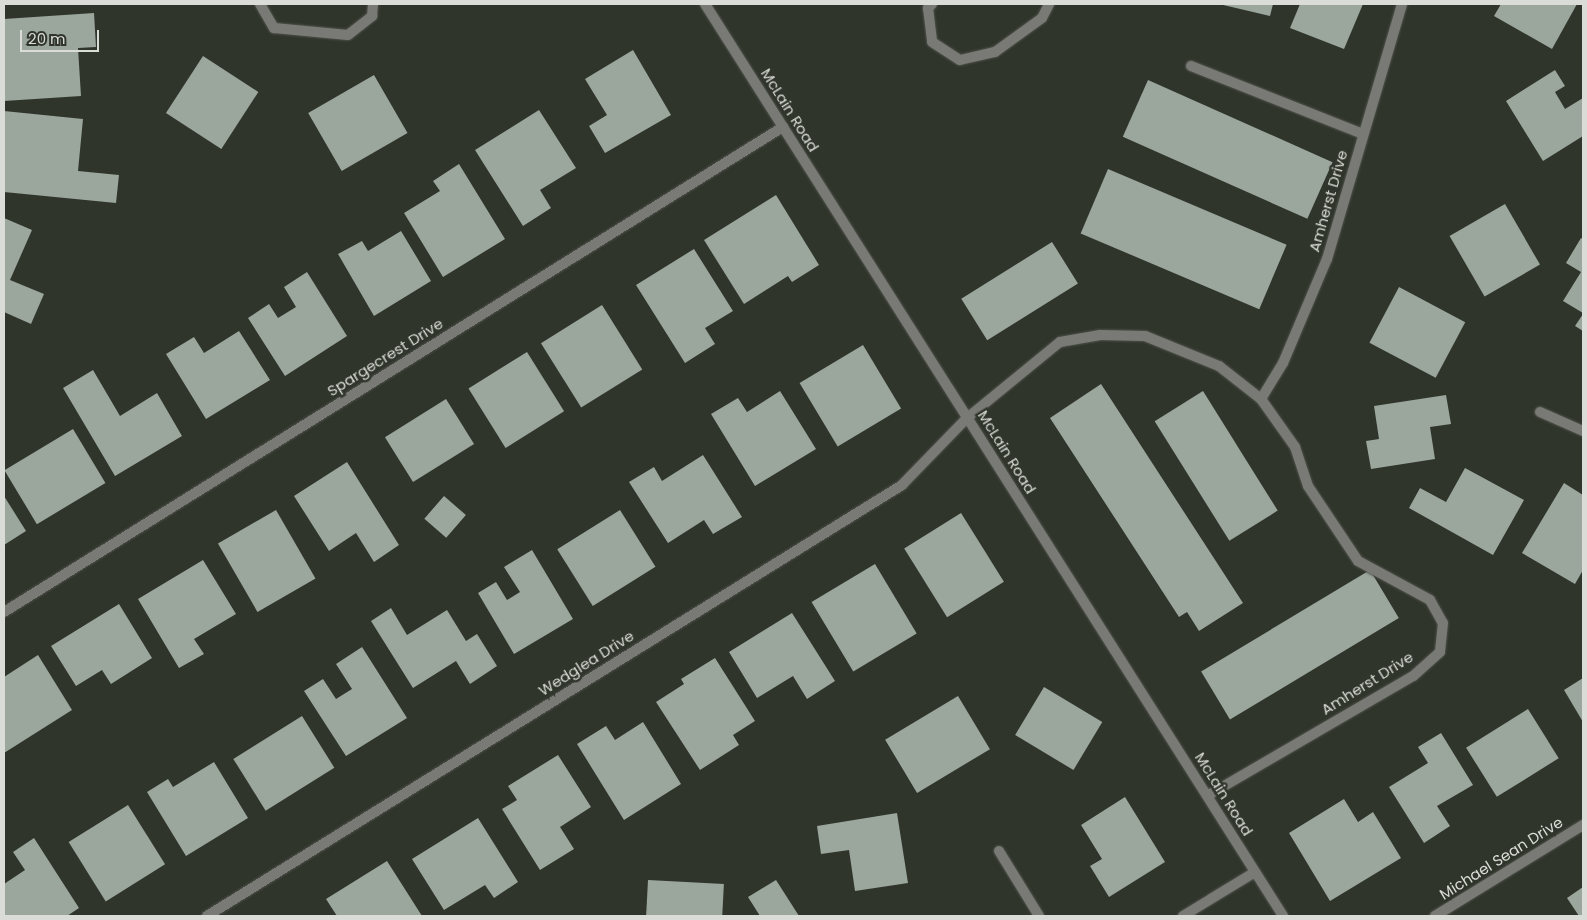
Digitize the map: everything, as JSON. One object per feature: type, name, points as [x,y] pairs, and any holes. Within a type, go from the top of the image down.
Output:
[{"type":"street","points":[[260,4],[274,28],[348,35],[372,16],[372,4]]},
{"type":"street","name":"McLain Road","points":[[705,4],[1283,916]]},
{"type":"street","points":[[932,4],[928,8],[932,42],[960,60],[995,52],[1042,18],[1048,4]]},
{"type":"street","name":"Amherst Drive","points":[[1261,399],[1283,363],[1328,259],[1402,4]]},
{"type":"street","points":[[1191,66],[1363,134]]},
{"type":"street","name":"Spargecrest Drive","points":[[4,612],[782,127]]},
{"type":"street","name":"Amherst Drive","points":[[968,418],[1060,342],[1100,335],[1144,336],[1218,366],[1261,399],[1295,447],[1308,486],[1358,561],[1430,600],[1443,623],[1440,652],[1413,676],[1207,796]]},
{"type":"street","points":[[1540,412],[1583,431]]},
{"type":"street","name":"Wedglea Drive","points":[[207,916],[902,485],[968,418]]},
{"type":"street","name":"Michael Sean Drive","points":[[1435,916],[1583,825]]},
{"type":"street","points":[[999,851],[1039,916]]},
{"type":"street","points":[[1183,916],[1255,872]]},
{"type":"building","points":[[1219,4],[1273,4],[1270,16]]},
{"type":"building","points":[[1300,4],[1363,4],[1344,49],[1290,28]]},
{"type":"building","points":[[1501,4],[1577,4],[1552,49],[1494,16]]},
{"type":"building","points":[[94,13],[96,47],[78,48],[81,96],[4,101],[4,19]]},
{"type":"building","points":[[633,50],[671,115],[605,153],[589,126],[607,115],[585,79]]},
{"type":"building","points":[[203,56],[258,92],[221,149],[166,113]]},
{"type":"building","points":[[1555,70],[1565,86],[1555,92],[1565,109],[1583,98],[1583,136],[1543,161],[1506,101]]},
{"type":"building","points":[[374,75],[408,133],[342,171],[308,113]]},
{"type":"building","points":[[1148,80],[1333,162],[1307,219],[1123,137]]},
{"type":"building","points":[[539,110],[576,168],[540,190],[551,208],[523,226],[475,150]]},
{"type":"building","points":[[4,111],[83,119],[78,171],[119,175],[116,203],[4,192]]},
{"type":"building","points":[[459,164],[505,239],[443,277],[404,213],[440,191],[433,181]]},
{"type":"building","points":[[1108,169],[1287,245],[1259,309],[1081,233]]},
{"type":"building","points":[[776,195],[819,265],[792,282],[788,276],[744,304],[704,240]]},
{"type":"building","points":[[1505,204],[1540,265],[1485,297],[1450,236]]},
{"type":"building","points":[[4,218],[32,230],[10,280],[44,294],[31,324],[4,312]]},
{"type":"building","points":[[401,231],[431,281],[374,316],[338,254],[362,241],[368,251]]},
{"type":"building","points":[[1581,238],[1583,239],[1583,313],[1563,301],[1581,272],[1566,263]]},
{"type":"building","points":[[1052,242],[1078,284],[987,340],[961,299]]},
{"type":"building","points":[[694,249],[733,311],[705,328],[715,344],[685,363],[636,285]]},
{"type":"building","points":[[307,272],[347,336],[285,376],[248,318],[269,304],[278,318],[296,307],[284,287]]},
{"type":"building","points":[[1399,287],[1465,322],[1436,378],[1369,343]]},
{"type":"building","points":[[602,305],[642,369],[581,408],[541,343]]},
{"type":"building","points":[[1583,314],[1583,331],[1575,326]]},
{"type":"building","points":[[239,331],[270,380],[206,419],[166,354],[194,337],[204,353]]},
{"type":"building","points":[[863,345],[901,408],[838,447],[800,383]]},
{"type":"building","points":[[527,352],[564,411],[506,448],[468,389]]},
{"type":"building","points":[[93,370],[120,416],[157,393],[182,436],[115,476],[63,388]]},
{"type":"building","points":[[1101,384],[1243,603],[1199,631],[1187,612],[1179,617],[1050,418]]},
{"type":"building","points":[[780,391],[816,449],[755,486],[711,414],[738,398],[747,412]]},
{"type":"building","points":[[1203,391],[1278,511],[1229,541],[1155,421]]},
{"type":"building","points":[[1446,395],[1451,424],[1430,427],[1435,459],[1371,469],[1366,441],[1379,439],[1374,406]]},
{"type":"building","points":[[446,399],[474,444],[413,482],[385,437]]},
{"type":"building","points":[[73,429],[105,483],[37,524],[4,470]]},
{"type":"building","points":[[703,455],[742,517],[713,534],[704,520],[668,543],[629,482],[654,467],[662,481]]},
{"type":"building","points":[[347,462],[399,545],[374,562],[356,533],[329,551],[294,496]]},
{"type":"building","points":[[1465,468],[1524,500],[1493,555],[1409,508],[1420,488],[1446,502]]},
{"type":"building","points":[[1564,483],[1583,495],[1583,570],[1575,584],[1522,553]]},
{"type":"building","points":[[4,496],[26,531],[4,545]]},
{"type":"building","points":[[444,496],[466,515],[446,538],[424,519]]},
{"type":"building","points":[[276,510],[316,578],[257,612],[218,544]]},
{"type":"building","points":[[620,510],[656,567],[593,606],[557,549]]},
{"type":"building","points":[[961,513],[1004,582],[947,617],[904,549]]},
{"type":"building","points":[[532,550],[573,619],[514,654],[478,593],[496,582],[507,600],[520,592],[504,567]]},
{"type":"building","points":[[203,560],[236,614],[194,639],[204,654],[179,668],[138,599]]},
{"type":"building","points":[[875,564],[917,633],[853,672],[812,602]]},
{"type":"building","points":[[1370,570],[1399,618],[1230,719],[1201,671]]},
{"type":"building","points":[[119,604],[152,658],[111,684],[102,670],[76,686],[51,646]]},
{"type":"building","points":[[391,608],[407,635],[447,610],[466,641],[477,634],[497,666],[470,684],[456,661],[413,688],[371,621]]},
{"type":"building","points":[[792,613],[835,681],[807,699],[793,676],[757,698],[729,652]]},
{"type":"building","points":[[362,647],[407,718],[346,756],[304,691],[323,679],[336,699],[352,689],[336,664]]},
{"type":"building","points":[[38,655],[72,710],[4,753],[4,677]]},
{"type":"building","points":[[715,658],[755,721],[733,735],[739,745],[700,770],[656,702],[684,684],[681,679]]},
{"type":"building","points":[[1583,678],[1583,722],[1564,690]]},
{"type":"building","points":[[1044,687],[1102,722],[1073,770],[1015,735]]},
{"type":"building","points":[[958,696],[990,749],[917,793],[885,740]]},
{"type":"building","points":[[1528,709],[1559,758],[1497,797],[1466,748]]},
{"type":"building","points":[[302,716],[334,768],[266,811],[233,759]]},
{"type":"building","points":[[643,722],[681,784],[624,820],[577,744],[606,726],[615,740]]},
{"type":"building","points":[[1441,733],[1473,785],[1437,806],[1450,826],[1424,843],[1389,787],[1428,763],[1418,747]]},
{"type":"building","points":[[558,755],[591,807],[560,827],[574,849],[540,870],[502,809],[517,800],[508,786]]},
{"type":"building","points":[[214,762],[248,818],[186,856],[147,792],[168,779],[173,787]]},
{"type":"building","points":[[1125,797],[1165,862],[1109,897],[1090,866],[1102,859],[1081,825]]},
{"type":"building","points":[[1344,799],[1358,822],[1373,812],[1401,858],[1330,901],[1289,833]]},
{"type":"building","points":[[128,805],[165,864],[106,901],[69,842]]},
{"type":"building","points":[[897,813],[908,883],[855,891],[849,850],[821,854],[817,826]]},
{"type":"building","points":[[478,818],[518,882],[494,898],[485,885],[444,910],[412,859]]},
{"type":"building","points":[[34,838],[79,908],[67,916],[4,916],[4,884],[25,870],[13,852]]},
{"type":"building","points":[[387,861],[422,916],[337,916],[326,899]]},
{"type":"building","points":[[648,880],[724,884],[722,916],[646,916]]},
{"type":"building","points":[[776,880],[799,916],[760,916],[748,897]]},
{"type":"building","points":[[1583,887],[1583,916],[1579,916],[1567,898]]}]
